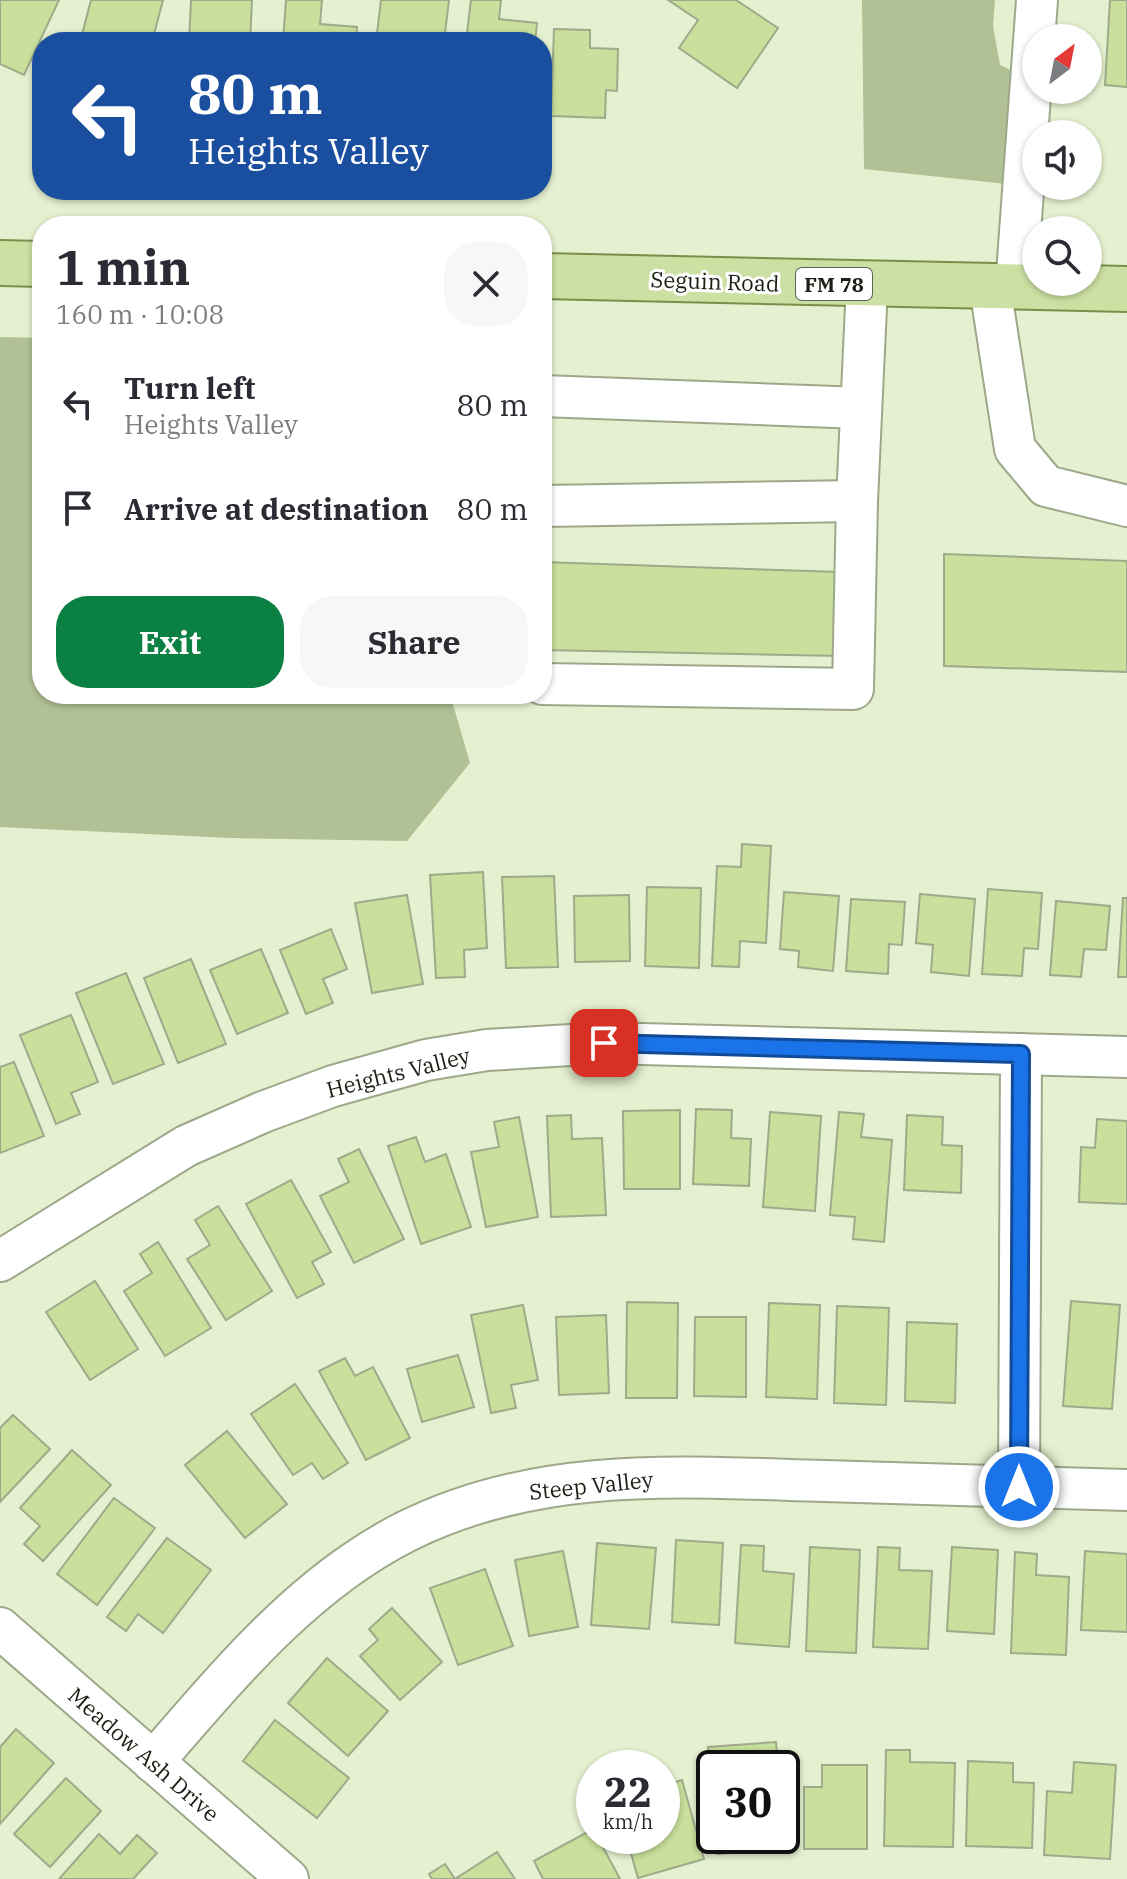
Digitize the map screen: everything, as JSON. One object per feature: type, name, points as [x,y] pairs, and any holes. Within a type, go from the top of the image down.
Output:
[{"type":"main road","points":[[0,263],[32,264]]},
{"type":"main road","name":"Seguin Road","points":[[552,276],[1127,289]]},
{"type":"street","points":[[1037,0],[1003,287],[1015,449],[1046,486],[1127,506]]},
{"type":"street","points":[[552,684],[853,689],[857,501],[867,285]]},
{"type":"street","points":[[552,396],[861,408]]},
{"type":"street","points":[[552,506],[857,501]]},
{"type":"street","name":"Heights Valley","points":[[0,1261],[186,1146],[333,1086],[426,1060],[487,1050],[604,1043],[1127,1057]]},
{"type":"street","points":[[1019,1487],[1021,1054]]},
{"type":"street","name":"Steep Valley","points":[[153,1762],[244,1658],[316,1592],[347,1568],[408,1531],[484,1502],[575,1482],[654,1476],[1127,1490]]},
{"type":"street","name":"Meadow Ash Drive","points":[[0,1628],[288,1879]]},
{"type":"green space","points":[[862,0],[995,0],[993,26],[1000,65],[1015,72],[1007,184],[864,169]]},
{"type":"green space","points":[[0,337],[32,338],[32,704],[453,704],[470,763],[407,841],[231,838],[0,827]]},
{"type":"building","points":[[0,0],[59,0],[44,32],[32,32],[32,58],[24,75],[0,64]]},
{"type":"building","points":[[91,0],[163,0],[155,32],[83,32]]},
{"type":"building","points":[[191,0],[252,0],[250,32],[189,32]]},
{"type":"building","points":[[286,0],[322,0],[320,24],[357,27],[357,32],[284,32]]},
{"type":"building","points":[[381,0],[449,0],[445,32],[377,32]]},
{"type":"building","points":[[471,0],[501,0],[499,19],[537,23],[536,32],[467,32]]},
{"type":"building","points":[[668,0],[736,0],[778,28],[737,88],[679,48],[698,20]]},
{"type":"building","points":[[1110,0],[1127,0],[1127,87],[1105,85]]},
{"type":"building","points":[[554,29],[590,30],[590,48],[618,49],[617,91],[606,90],[605,118],[552,116]]},
{"type":"building","points":[[944,554],[1127,561],[1127,672],[944,666]]},
{"type":"building","points":[[552,562],[840,572],[840,656],[552,650]]},
{"type":"building","points":[[742,844],[771,846],[766,943],[740,941],[739,967],[712,966],[717,866],[741,867]]},
{"type":"building","points":[[483,872],[487,948],[464,950],[465,977],[436,978],[430,875]]},
{"type":"building","points":[[554,876],[558,967],[506,968],[502,877]]},
{"type":"building","points":[[647,887],[701,888],[699,968],[645,966]]},
{"type":"building","points":[[988,889],[1042,893],[1038,949],[1024,948],[1022,976],[982,974]]},
{"type":"building","points":[[784,892],[839,896],[833,971],[798,967],[799,951],[780,949]]},
{"type":"building","points":[[920,894],[975,899],[969,976],[931,972],[933,945],[916,943]]},
{"type":"building","points":[[407,895],[423,984],[372,993],[355,903]]},
{"type":"building","points":[[629,895],[630,961],[575,962],[574,896]]},
{"type":"building","points":[[1123,898],[1127,898],[1127,977],[1118,977]]},
{"type":"building","points":[[851,899],[905,902],[902,945],[889,944],[888,974],[846,971]]},
{"type":"building","points":[[1056,901],[1110,906],[1106,950],[1084,949],[1081,977],[1050,975]]},
{"type":"building","points":[[331,929],[347,969],[323,979],[333,1003],[306,1014],[280,950]]},
{"type":"building","points":[[261,949],[288,1013],[237,1034],[210,970]]},
{"type":"building","points":[[191,959],[226,1044],[178,1063],[144,978]]},
{"type":"building","points":[[126,973],[164,1064],[113,1084],[76,993]]},
{"type":"building","points":[[71,1015],[98,1082],[71,1093],[80,1114],[56,1124],[20,1035]]},
{"type":"building","points":[[14,1062],[44,1136],[0,1153],[0,1067]]},
{"type":"building","points":[[696,1109],[732,1110],[731,1138],[751,1139],[749,1186],[693,1184]]},
{"type":"building","points":[[680,1110],[680,1189],[624,1189],[623,1111]]},
{"type":"building","points":[[770,1112],[821,1116],[815,1211],[763,1207]]},
{"type":"building","points":[[839,1112],[864,1114],[861,1137],[892,1140],[884,1242],[853,1239],[855,1217],[830,1215]]},
{"type":"building","points":[[571,1115],[572,1139],[602,1138],[606,1215],[551,1217],[547,1116]]},
{"type":"building","points":[[907,1115],[943,1117],[942,1145],[962,1146],[961,1193],[904,1190]]},
{"type":"building","points":[[519,1117],[538,1217],[486,1227],[471,1152],[499,1147],[494,1122]]},
{"type":"building","points":[[1097,1119],[1127,1121],[1127,1204],[1079,1202],[1081,1147],[1095,1148]]},
{"type":"building","points":[[416,1137],[425,1162],[446,1154],[471,1227],[421,1244],[388,1146]]},
{"type":"building","points":[[359,1149],[404,1239],[354,1263],[320,1196],[349,1182],[338,1159]]},
{"type":"building","points":[[291,1180],[331,1252],[312,1262],[324,1284],[297,1298],[246,1204]]},
{"type":"building","points":[[218,1206],[272,1291],[226,1320],[187,1259],[210,1245],[195,1220]]},
{"type":"building","points":[[158,1242],[211,1328],[165,1356],[124,1291],[152,1273],[140,1254]]},
{"type":"building","points":[[95,1281],[138,1349],[90,1380],[46,1312]]},
{"type":"building","points":[[1071,1301],[1120,1305],[1112,1409],[1063,1406]]},
{"type":"building","points":[[627,1302],[678,1303],[677,1398],[626,1398]]},
{"type":"building","points":[[769,1303],[820,1305],[817,1399],[766,1397]]},
{"type":"building","points":[[523,1305],[538,1380],[511,1385],[516,1408],[491,1413],[471,1315]]},
{"type":"building","points":[[837,1306],[889,1308],[886,1405],[834,1403]]},
{"type":"building","points":[[606,1315],[609,1393],[559,1395],[556,1317]]},
{"type":"building","points":[[695,1317],[746,1317],[746,1397],[694,1396]]},
{"type":"building","points":[[907,1322],[957,1324],[955,1403],[905,1401]]},
{"type":"building","points":[[458,1355],[474,1407],[422,1422],[407,1369]]},
{"type":"building","points":[[345,1358],[355,1376],[373,1367],[410,1438],[366,1460],[319,1371]]},
{"type":"building","points":[[295,1384],[348,1463],[323,1479],[312,1463],[293,1475],[251,1414]]},
{"type":"building","points":[[13,1415],[50,1449],[0,1502],[0,1428]]},
{"type":"building","points":[[227,1431],[287,1504],[245,1538],[185,1465]]},
{"type":"building","points":[[72,1450],[111,1485],[43,1561],[24,1544],[40,1526],[20,1508]]},
{"type":"building","points":[[114,1498],[155,1528],[97,1605],[57,1574]]},
{"type":"building","points":[[167,1538],[211,1570],[163,1633],[138,1614],[126,1631],[107,1617]]},
{"type":"building","points":[[676,1540],[723,1543],[719,1625],[672,1622]]},
{"type":"building","points":[[597,1543],[656,1548],[649,1629],[591,1625]]},
{"type":"building","points":[[741,1545],[764,1546],[763,1571],[794,1574],[789,1647],[735,1643]]},
{"type":"building","points":[[810,1547],[860,1550],[856,1653],[806,1651]]},
{"type":"building","points":[[878,1547],[900,1548],[899,1570],[932,1571],[928,1649],[873,1647]]},
{"type":"building","points":[[952,1547],[998,1550],[994,1634],[947,1631]]},
{"type":"building","points":[[563,1551],[578,1627],[529,1636],[515,1560]]},
{"type":"building","points":[[1085,1551],[1127,1554],[1127,1632],[1081,1630]]},
{"type":"building","points":[[1015,1552],[1037,1554],[1036,1575],[1069,1577],[1066,1655],[1011,1653]]},
{"type":"building","points":[[485,1569],[513,1646],[458,1665],[430,1588]]},
{"type":"building","points":[[392,1608],[442,1662],[400,1700],[360,1656],[378,1640],[369,1629]]},
{"type":"building","points":[[327,1658],[388,1711],[348,1756],[288,1703]]},
{"type":"building","points":[[275,1720],[349,1778],[317,1818],[243,1761]]},
{"type":"building","points":[[16,1729],[54,1763],[0,1824],[0,1747]]},
{"type":"building","points":[[776,1742],[777,1750],[708,1750],[708,1747]]},
{"type":"building","points":[[886,1750],[910,1750],[910,1762],[955,1763],[953,1847],[884,1846]]},
{"type":"building","points":[[968,1761],[1013,1763],[1013,1782],[1034,1783],[1032,1848],[966,1846]]},
{"type":"building","points":[[1074,1762],[1116,1765],[1110,1859],[1044,1855],[1047,1791],[1072,1793]]},
{"type":"building","points":[[822,1765],[867,1765],[867,1849],[804,1849],[804,1787],[822,1787]]},
{"type":"building","points":[[66,1778],[101,1811],[50,1867],[14,1834]]},
{"type":"building","points":[[680,1781],[696,1830],[696,1854],[703,1854],[704,1859],[638,1878],[631,1854],[680,1854]]},
{"type":"building","points":[[99,1834],[120,1854],[137,1835],[157,1853],[133,1879],[59,1879]]},
{"type":"building","points":[[576,1838],[576,1854],[607,1854],[620,1879],[543,1879],[534,1861]]},
{"type":"building","points":[[497,1852],[515,1879],[455,1879]]},
{"type":"building","points":[[445,1864],[455,1879],[432,1879],[429,1874]]},
{"type":"route","points":[[604,1043],[1021,1054],[1019,1487]]}]
